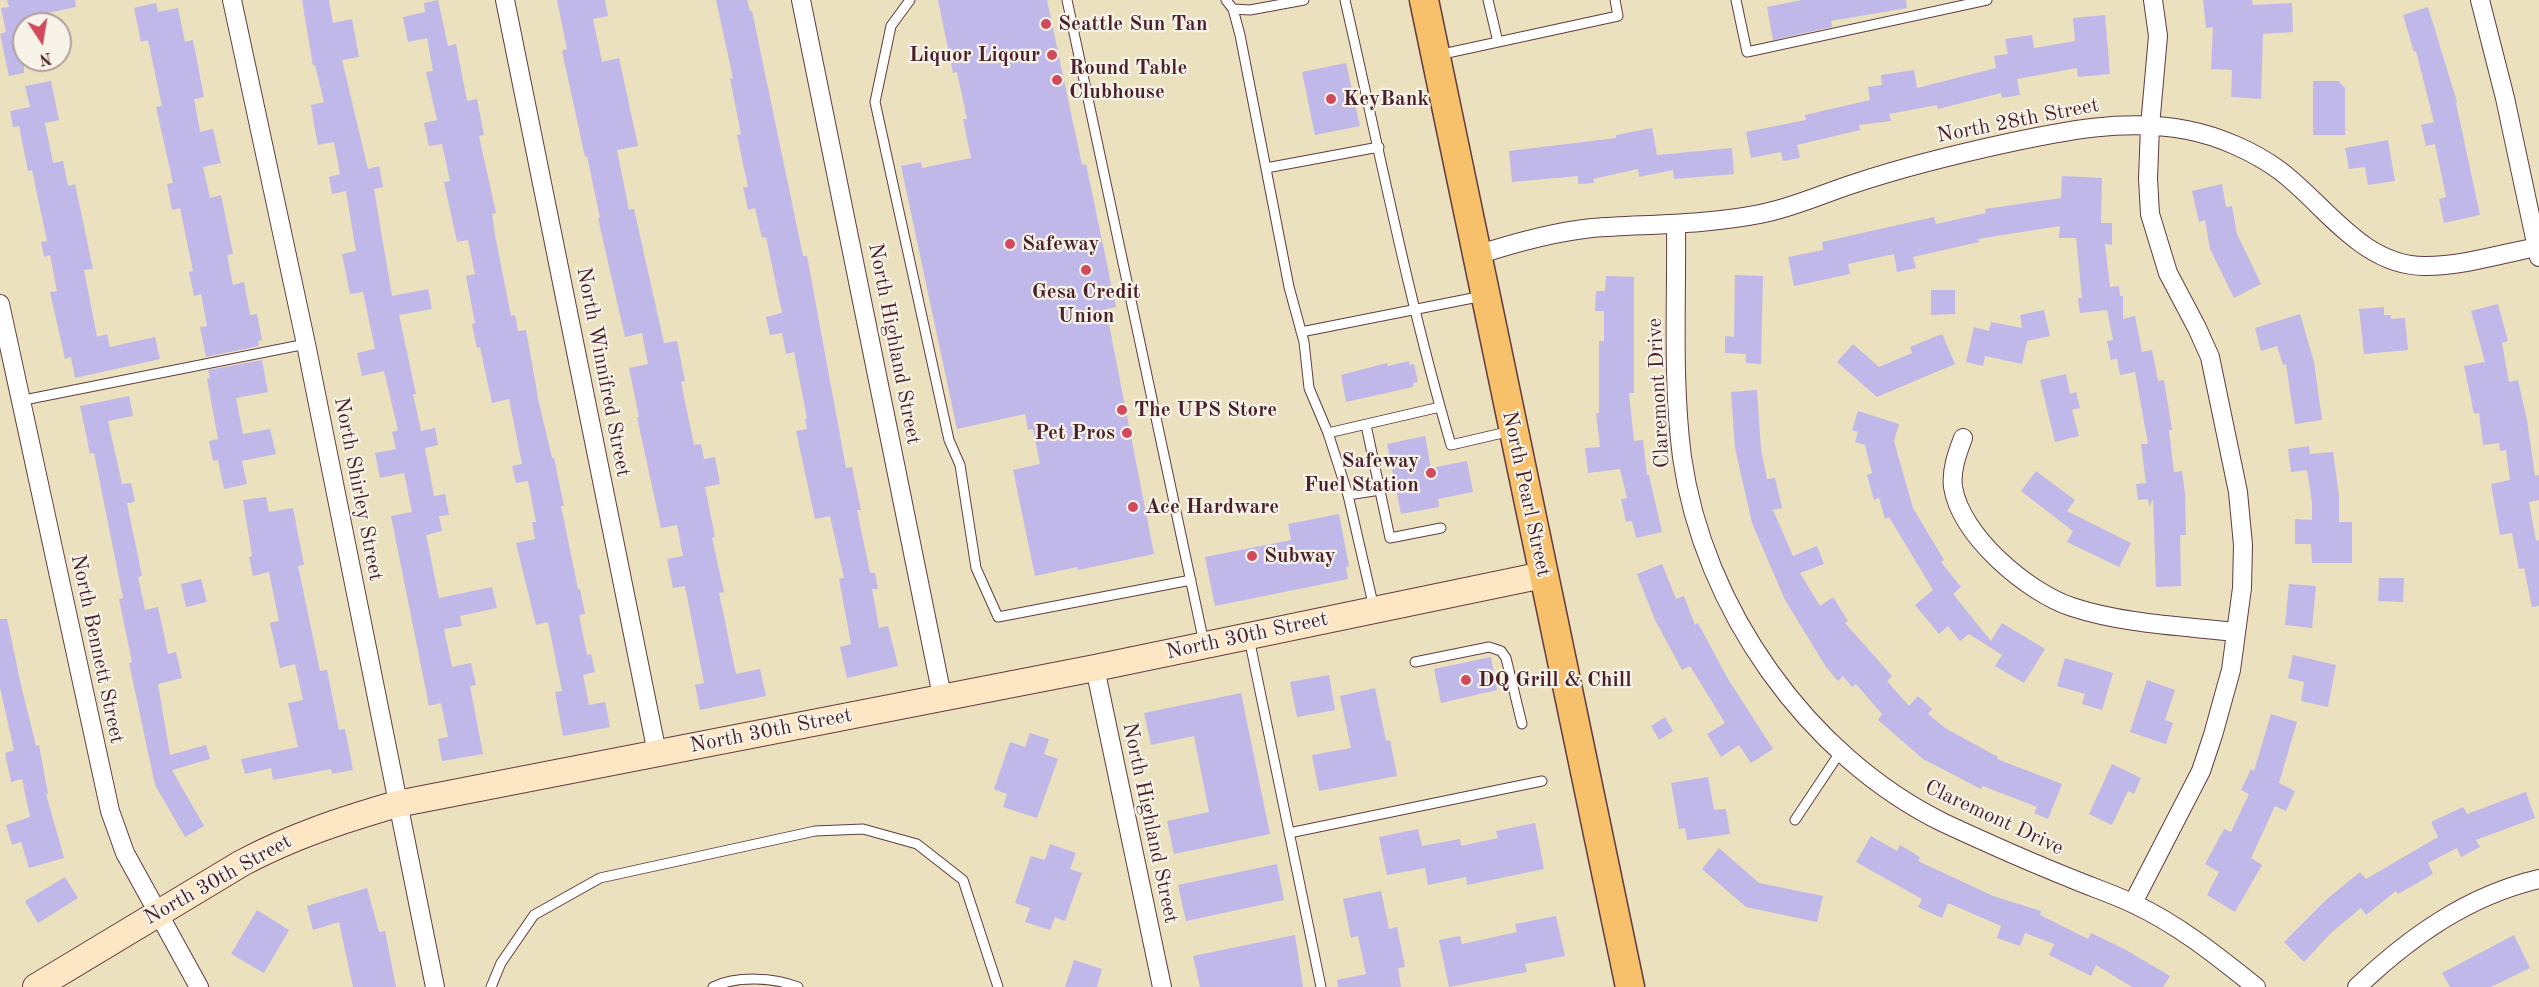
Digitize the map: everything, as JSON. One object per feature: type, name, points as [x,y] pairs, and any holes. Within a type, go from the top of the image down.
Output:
[{"type":"main road","name":"North Pearl Street","points":[[1424,0],[1630,987]]},
{"type":"main road","name":"North 30th Street","points":[[36,987],[242,863],[290,839],[330,824],[397,804],[1095,668],[1543,575]]},
{"type":"street","name":"North Shirley Street","points":[[232,0],[306,344],[435,987]]},
{"type":"street","name":"North Winnifred Street","points":[[505,0],[657,753]]},
{"type":"street","name":"North Highland Street","points":[[801,0],[942,696]]},
{"type":"street","points":[[2133,903],[2200,771],[2223,701],[2231,669],[2242,588],[2243,545],[2238,492],[2210,357],[2168,273],[2150,214],[2150,126],[2158,36],[2153,0]]},
{"type":"street","points":[[2480,0],[2505,98],[2538,253]]},
{"type":"street","name":"North 28th Street","points":[[1477,255],[1524,240],[1589,229],[1737,218],[1782,210],[1906,168],[2040,136],[2125,124],[2188,130],[2252,153],[2279,170],[2346,232],[2385,258],[2425,266],[2538,253]]},
{"type":"street","name":"Claremont Drive","points":[[1676,224],[1678,396],[1682,458],[1703,541],[1724,595],[1744,634],[1780,688],[1841,751],[1904,800],[1942,822],[2066,877],[2133,903],[2203,945],[2256,987]]},
{"type":"street","name":"North Bennett Street","points":[[0,304],[104,791],[125,853],[199,987]]},
{"type":"street","points":[[1963,438],[1953,472],[1953,487],[1960,509],[1984,544],[1999,560],[2023,578],[2070,606],[2103,615],[2134,621],[2235,632]]},
{"type":"street","name":"North Highland Street","points":[[1095,668],[1162,987]]},
{"type":"street","points":[[2357,987],[2393,953],[2429,927],[2486,895],[2539,879]]},
{"type":"lane","points":[[910,0],[891,26],[875,102],[949,440],[960,465],[976,568],[998,617],[1191,580]]},
{"type":"lane","points":[[1067,0],[1204,645]]},
{"type":"lane","points":[[1226,0],[1233,9],[1289,287],[1301,332],[1309,388],[1328,433],[1348,495],[1375,610]]},
{"type":"lane","points":[[1233,9],[1250,10],[1304,0]]},
{"type":"lane","points":[[1345,0],[1379,147],[1391,215],[1451,445],[1513,430]]},
{"type":"lane","points":[[1488,0],[1498,42]]},
{"type":"lane","points":[[1436,55],[1618,16],[1615,0]]},
{"type":"lane","points":[[1736,0],[1748,52],[1987,0]]},
{"type":"lane","points":[[1266,168],[1379,147]]},
{"type":"lane","points":[[1301,332],[1485,296]]},
{"type":"lane","points":[[19,401],[306,344]]},
{"type":"lane","points":[[1328,433],[1440,407]]},
{"type":"lane","points":[[1366,426],[1390,537],[1440,528]]},
{"type":"lane","points":[[1348,495],[1380,489]]},
{"type":"lane","points":[[1248,636],[1321,987]]},
{"type":"lane","points":[[1415,662],[1489,647],[1501,651],[1506,658],[1522,724]]},
{"type":"lane","points":[[1795,820],[1841,751]]},
{"type":"lane","points":[[1289,833],[1542,781]]},
{"type":"lane","points":[[491,987],[501,963],[534,915],[600,878],[815,831],[863,829],[917,844],[963,880],[998,987]]},
{"type":"lane","points":[[712,987],[728,980],[784,981],[798,987]]},
{"type":"building","points":[[7,0],[75,0],[76,7],[52,12],[12,12],[12,72],[24,73],[9,76],[0,34],[6,32],[1,8],[9,7]]},
{"type":"building","points":[[302,0],[329,0],[333,23],[352,19],[359,57],[342,60],[368,169],[379,166],[383,187],[374,189],[392,296],[428,289],[432,309],[399,315],[416,394],[413,394],[421,431],[435,428],[438,445],[425,448],[434,496],[445,494],[449,515],[439,516],[442,531],[426,535],[439,598],[492,587],[497,608],[460,616],[462,626],[444,629],[452,667],[471,663],[476,685],[470,686],[483,754],[442,761],[438,739],[448,737],[441,703],[429,706],[391,516],[412,512],[404,473],[380,478],[375,453],[396,449],[392,432],[398,430],[384,371],[362,376],[357,353],[375,349],[363,292],[350,294],[342,254],[356,251],[346,191],[332,194],[329,177],[340,174],[334,142],[318,145],[311,105],[324,102],[315,65],[313,66]]},
{"type":"building","points":[[438,0],[448,46],[456,44],[467,101],[477,99],[484,135],[479,136],[496,213],[492,214],[495,235],[511,316],[515,315],[518,331],[526,330],[539,403],[552,458],[554,458],[564,506],[561,506],[585,614],[579,615],[587,655],[591,654],[595,672],[583,675],[589,705],[605,702],[610,727],[563,736],[555,692],[562,691],[548,622],[536,625],[516,543],[535,539],[532,522],[536,522],[528,481],[516,483],[512,466],[522,464],[509,399],[492,403],[480,347],[477,348],[466,276],[475,274],[468,240],[457,242],[444,182],[450,181],[442,144],[429,146],[424,123],[437,120],[426,72],[433,71],[427,38],[408,42],[403,17],[425,12],[424,3]]},
{"type":"building","points":[[557,0],[605,0],[608,16],[593,19],[602,62],[619,58],[638,146],[617,150],[629,210],[634,209],[664,343],[677,341],[685,381],[681,382],[694,445],[701,444],[704,459],[715,457],[720,484],[705,487],[715,537],[712,538],[724,592],[719,593],[736,674],[760,669],[766,696],[700,710],[695,685],[704,683],[685,586],[673,588],[667,559],[683,556],[677,525],[661,528],[629,368],[648,364],[642,333],[625,337],[598,218],[600,218],[587,156],[585,157],[562,51],[567,49]]},
{"type":"building","points":[[716,0],[747,0],[750,11],[752,11],[803,256],[807,256],[846,468],[852,467],[861,510],[857,510],[870,573],[875,573],[878,589],[872,589],[879,628],[888,626],[898,666],[847,678],[840,647],[851,644],[839,579],[844,578],[830,516],[815,519],[796,431],[807,429],[805,419],[807,418],[794,352],[786,354],[782,333],[770,335],[766,317],[782,313],[766,237],[762,238],[755,208],[748,210],[743,187],[748,187],[737,135],[741,134],[730,79],[733,78]]},
{"type":"building","points":[[938,0],[1047,0],[1082,165],[1086,164],[1116,307],[1106,309],[1154,554],[1078,570],[1077,567],[1035,576],[1013,470],[1040,464],[1033,429],[1028,430],[1025,414],[957,429],[901,166],[921,162],[922,168],[971,158],[963,119],[967,119],[957,72],[953,73]]},
{"type":"building","points":[[1802,0],[1906,0],[1907,8],[1831,21],[1832,27],[1773,40],[1767,7]]},
{"type":"building","points":[[2203,0],[2252,0],[2253,5],[2292,3],[2293,32],[2263,34],[2261,99],[2231,97],[2232,70],[2211,69],[2213,27],[2206,28]]},
{"type":"building","points":[[156,3],[158,12],[178,8],[185,42],[193,40],[204,97],[194,99],[200,132],[213,129],[221,163],[203,167],[210,198],[221,195],[233,254],[227,255],[233,285],[244,282],[250,315],[257,314],[262,340],[258,341],[259,346],[206,357],[200,327],[207,326],[201,294],[194,296],[189,272],[193,271],[180,208],[172,210],[167,184],[173,183],[156,107],[162,106],[148,40],[141,42],[134,8]]},
{"type":"building","points":[[2428,7],[2457,102],[2480,215],[2444,223],[2439,199],[2446,197],[2435,144],[2426,146],[2421,125],[2434,122],[2416,51],[2414,52],[2403,15]]},
{"type":"building","points":[[2105,15],[2110,74],[2078,77],[2077,68],[2017,79],[2020,95],[2002,98],[2001,93],[1938,109],[1937,105],[1889,114],[1891,121],[1859,125],[1860,130],[1797,145],[1800,158],[1783,161],[1781,152],[1751,158],[1746,132],[1806,120],[1805,115],[1870,100],[1868,87],[1882,85],[1881,75],[1914,70],[1917,88],[1996,68],[1994,56],[2008,54],[2005,39],[2032,35],[2034,48],[2075,41],[2073,18]]},
{"type":"building","name":"KeyBank","points":[[1346,63],[1360,126],[1315,135],[1302,72]]},
{"type":"building","points":[[51,81],[59,120],[45,123],[53,163],[63,161],[68,186],[75,184],[93,269],[84,270],[97,337],[107,334],[110,347],[155,337],[160,359],[75,378],[71,357],[65,359],[50,292],[57,291],[50,255],[44,257],[41,242],[47,241],[32,170],[28,171],[19,126],[13,127],[10,111],[30,107],[25,86]]},
{"type":"building","points":[[2313,81],[2338,81],[2345,88],[2345,135],[2313,135]]},
{"type":"building","points":[[1652,128],[1657,155],[1732,148],[1734,174],[1674,179],[1673,170],[1639,177],[1638,169],[1593,179],[1594,183],[1578,184],[1578,176],[1512,182],[1509,151],[1616,138],[1616,135]]},
{"type":"building","points":[[2388,140],[2395,181],[2368,185],[2365,167],[2349,169],[2345,148]]},
{"type":"building","points":[[2062,176],[2102,178],[2101,223],[2112,223],[2112,245],[2105,244],[2110,287],[2119,286],[2120,296],[2123,296],[2123,319],[2135,316],[2142,352],[2152,350],[2158,381],[2164,380],[2172,430],[2169,430],[2174,472],[2182,471],[2185,493],[2186,535],[2180,535],[2181,586],[2156,587],[2153,499],[2149,507],[2148,499],[2138,500],[2136,484],[2146,483],[2141,444],[2148,444],[2135,372],[2120,375],[2117,358],[2111,360],[2107,341],[2113,340],[2107,310],[2080,313],[2078,298],[2082,298],[2076,238],[2059,238],[2060,226],[1978,239],[1979,242],[1913,257],[1916,268],[1897,272],[1894,254],[1848,264],[1850,274],[1794,286],[1788,257],[1823,250],[1822,242],[1934,217],[1936,224],[1986,213],[1985,209],[2061,198]]},
{"type":"building","points":[[2222,184],[2226,207],[2232,206],[2237,234],[2261,284],[2234,298],[2210,249],[2205,220],[2199,222],[2192,191]]},
{"type":"building","points":[[1735,275],[1763,276],[1761,364],[1746,363],[1746,354],[1725,353],[1725,336],[1734,337]]},
{"type":"building","points":[[1606,276],[1634,277],[1634,393],[1629,393],[1634,441],[1643,440],[1647,475],[1649,475],[1662,532],[1636,538],[1632,521],[1626,522],[1621,499],[1627,498],[1620,469],[1588,473],[1585,448],[1600,447],[1596,413],[1599,413],[1599,341],[1604,341],[1604,311],[1595,311],[1596,291],[1605,291]]},
{"type":"building","points":[[1931,290],[1955,290],[1955,314],[1931,315]]},
{"type":"building","points":[[2498,304],[2508,341],[2502,343],[2509,382],[2518,380],[2527,420],[2535,476],[2539,475],[2539,500],[2529,502],[2536,541],[2539,540],[2539,606],[2532,607],[2524,568],[2519,569],[2512,533],[2500,535],[2491,484],[2510,480],[2506,450],[2500,451],[2499,443],[2483,445],[2479,413],[2474,414],[2464,366],[2485,362],[2471,311]]},
{"type":"building","points":[[2384,307],[2384,315],[2391,315],[2391,319],[2405,318],[2408,350],[2364,354],[2359,309]]},
{"type":"building","points":[[2044,310],[2050,336],[2027,341],[2022,364],[1985,356],[1983,366],[1966,362],[1974,327],[1989,331],[1991,322],[2022,328],[2020,315]]},
{"type":"building","points":[[2300,314],[2314,362],[2322,420],[2295,424],[2286,364],[2283,365],[2277,346],[2261,351],[2255,328]]},
{"type":"building","points":[[1942,334],[1955,364],[1877,397],[1837,362],[1853,344],[1879,367],[1912,353],[1910,347]]},
{"type":"building","points":[[262,360],[268,392],[236,398],[243,434],[270,429],[276,454],[242,461],[247,484],[224,489],[218,460],[213,461],[209,441],[218,439],[207,379],[210,378],[208,370]]},
{"type":"building","points":[[1409,361],[1409,365],[1414,364],[1418,382],[1413,383],[1413,387],[1346,402],[1341,375],[1387,363],[1388,366]]},
{"type":"building","points":[[2066,374],[2070,394],[2076,392],[2080,408],[2072,410],[2079,436],[2055,442],[2040,380]]},
{"type":"building","points":[[1757,390],[1761,449],[1767,479],[1775,478],[1782,508],[1773,510],[1793,556],[1817,546],[1824,564],[1800,573],[1820,606],[1833,597],[1848,621],[1845,623],[1892,676],[1887,681],[1909,706],[1918,696],[1932,709],[1928,714],[1945,728],[1998,757],[1997,759],[2062,784],[2048,819],[2034,813],[2037,807],[1983,786],[1981,789],[1923,759],[1878,720],[1882,714],[1856,684],[1852,687],[1843,676],[1838,681],[1826,667],[1785,600],[1752,523],[1735,448],[1731,392]]},
{"type":"building","points":[[129,396],[133,416],[108,421],[122,484],[131,483],[135,502],[127,503],[142,576],[138,577],[145,610],[158,607],[168,654],[176,652],[182,678],[158,684],[170,755],[206,745],[210,759],[172,770],[204,826],[185,837],[155,785],[129,663],[132,662],[119,599],[123,598],[94,453],[90,454],[80,406]]},
{"type":"building","points":[[1858,411],[1899,424],[1894,441],[1913,508],[1944,560],[1941,562],[1961,587],[1953,594],[1991,641],[2002,623],[2045,649],[2024,683],[1995,666],[2002,655],[1969,634],[1960,641],[1948,626],[1939,634],[1915,605],[1933,590],[1889,517],[1885,519],[1879,498],[1874,500],[1867,475],[1872,473],[1865,445],[1855,442],[1858,432],[1852,430]]},
{"type":"building","name":"Safeway Fuel Station","points":[[1425,436],[1431,468],[1467,461],[1473,492],[1438,499],[1439,507],[1401,514],[1387,444]]},
{"type":"building","points":[[2309,446],[2310,454],[2333,452],[2339,496],[2339,522],[2352,522],[2352,563],[2312,563],[2311,544],[2295,544],[2295,519],[2312,520],[2312,503],[2307,470],[2291,472],[2288,449]]},
{"type":"building","points":[[2036,471],[2075,500],[2067,511],[2131,543],[2119,567],[2067,542],[2073,531],[2021,491]]},
{"type":"building","points":[[266,497],[269,512],[293,508],[304,565],[298,566],[320,671],[327,670],[339,730],[345,729],[353,770],[332,774],[331,769],[273,780],[271,768],[245,774],[241,759],[298,747],[288,703],[303,700],[295,664],[280,668],[270,623],[279,621],[269,572],[253,576],[249,557],[252,556],[243,500]]},
{"type":"building","points":[[1339,514],[1349,566],[1346,567],[1348,579],[1215,606],[1205,557],[1291,540],[1288,524]]},
{"type":"building","points":[[1662,564],[1676,599],[1684,596],[1695,625],[1698,623],[1728,679],[1773,749],[1751,763],[1739,745],[1721,757],[1707,734],[1725,723],[1690,666],[1682,670],[1655,620],[1637,574]]},
{"type":"building","points":[[2379,578],[2404,578],[2403,602],[2378,601]]},
{"type":"building","points":[[201,579],[207,602],[186,607],[181,584]]},
{"type":"building","points":[[2289,584],[2316,586],[2312,628],[2285,625]]},
{"type":"building","points":[[0,619],[7,619],[36,746],[39,745],[48,794],[46,794],[64,858],[29,868],[21,842],[12,845],[6,825],[30,817],[22,779],[11,782],[5,753],[14,750],[0,688]]},
{"type":"building","points":[[2293,655],[2336,665],[2328,707],[2301,701],[2304,682],[2288,678]]},
{"type":"building","name":"DQ Grill & Chill","points":[[1491,657],[1497,690],[1441,703],[1434,669]]},
{"type":"building","points":[[2065,658],[2113,673],[2102,710],[2082,704],[2085,694],[2057,686]]},
{"type":"building","points":[[1329,675],[1335,710],[1297,717],[1290,682]]},
{"type":"building","points":[[2147,680],[2175,690],[2165,720],[2173,723],[2166,744],[2130,732]]},
{"type":"building","points":[[1375,688],[1386,741],[1390,740],[1397,776],[1319,791],[1312,755],[1351,748],[1340,696]]},
{"type":"building","points":[[1241,693],[1270,834],[1174,854],[1167,821],[1209,812],[1194,736],[1151,745],[1144,713]]},
{"type":"building","points":[[2271,714],[2297,722],[2279,783],[2295,791],[2286,811],[2275,806],[2251,858],[2262,865],[2235,912],[2207,895],[2219,872],[2205,864],[2224,829],[2231,832],[2249,794],[2241,790],[2251,769],[2254,771]]},
{"type":"building","points":[[1665,717],[1673,731],[1659,740],[1651,726]]},
{"type":"building","points":[[1030,733],[1049,739],[1044,754],[1058,759],[1037,818],[1003,807],[1007,794],[994,789],[1010,742],[1025,747]]},
{"type":"building","points":[[2112,764],[2141,778],[2134,794],[2128,791],[2112,825],[2089,814]]},
{"type":"building","points":[[1708,777],[1714,810],[1726,809],[1730,834],[1687,840],[1685,828],[1679,829],[1671,783]]},
{"type":"building","points":[[2526,792],[2535,818],[2476,840],[2480,847],[2461,857],[2457,848],[2428,863],[2433,874],[2398,894],[2396,891],[2366,915],[2361,908],[2331,933],[2304,962],[2284,942],[2327,899],[2360,872],[2366,879],[2438,837],[2431,822],[2463,807],[2467,814]]},
{"type":"building","points":[[1535,823],[1544,869],[1467,885],[1466,877],[1428,885],[1425,868],[1387,875],[1379,837],[1418,829],[1422,846],[1460,839],[1461,846],[1498,838],[1496,831]]},
{"type":"building","points":[[1871,836],[1897,851],[1900,845],[1920,857],[1918,861],[1993,896],[2041,911],[2040,915],[2088,939],[2091,933],[2126,950],[2170,976],[2163,987],[2132,987],[2096,965],[2091,976],[2049,955],[2054,944],[2025,933],[2020,946],[1997,938],[2001,926],[1948,903],[1942,918],[1918,907],[1922,899],[1856,862]]},
{"type":"building","points":[[1050,844],[1076,853],[1070,869],[1082,873],[1065,921],[1055,917],[1050,930],[1025,922],[1030,908],[1015,903],[1031,856],[1045,860]]},
{"type":"building","points":[[1719,848],[1759,883],[1823,896],[1817,922],[1746,907],[1702,869]]},
{"type":"building","points":[[1277,864],[1284,900],[1186,921],[1178,885]]},
{"type":"building","points":[[65,877],[78,898],[38,923],[25,901]]},
{"type":"building","points":[[367,888],[379,932],[385,931],[396,987],[353,987],[339,922],[313,930],[307,906]]},
{"type":"building","points":[[1381,891],[1389,929],[1397,927],[1405,967],[1398,968],[1401,987],[1338,987],[1337,980],[1366,974],[1358,936],[1351,938],[1343,899]]},
{"type":"building","points":[[257,910],[289,930],[264,973],[231,954]]},
{"type":"building","points":[[1556,916],[1565,956],[1525,964],[1527,972],[1449,987],[1439,940],[1460,936],[1462,944],[1517,932],[1515,924]]},
{"type":"building","points":[[1295,935],[1303,987],[1200,987],[1193,956]]},
{"type":"building","points":[[2514,935],[2530,968],[2491,987],[2450,987],[2442,973]]},
{"type":"building","points":[[1074,960],[1102,969],[1097,987],[1065,987]]},
{"type":"place","name":"Seattle Sun Tan","points":[[1046,24]]},
{"type":"place","name":"Liquor Liqour","points":[[1052,55]]},
{"type":"place","name":"Round Table Clubhouse","points":[[1057,80]]},
{"type":"place","name":"KeyBank","points":[[1331,99]]},
{"type":"place","name":"Safeway","points":[[1010,244]]},
{"type":"place","name":"Gesa Credit Union","points":[[1086,270]]},
{"type":"place","name":"The UPS Store","points":[[1122,410]]},
{"type":"place","name":"Pet Pros","points":[[1127,433]]},
{"type":"place","name":"Safeway Fuel Station","points":[[1431,473]]},
{"type":"place","name":"Ace Hardware","points":[[1133,507]]},
{"type":"place","name":"Subway","points":[[1252,556]]},
{"type":"place","name":"DQ Grill & Chill","points":[[1466,680]]}]
